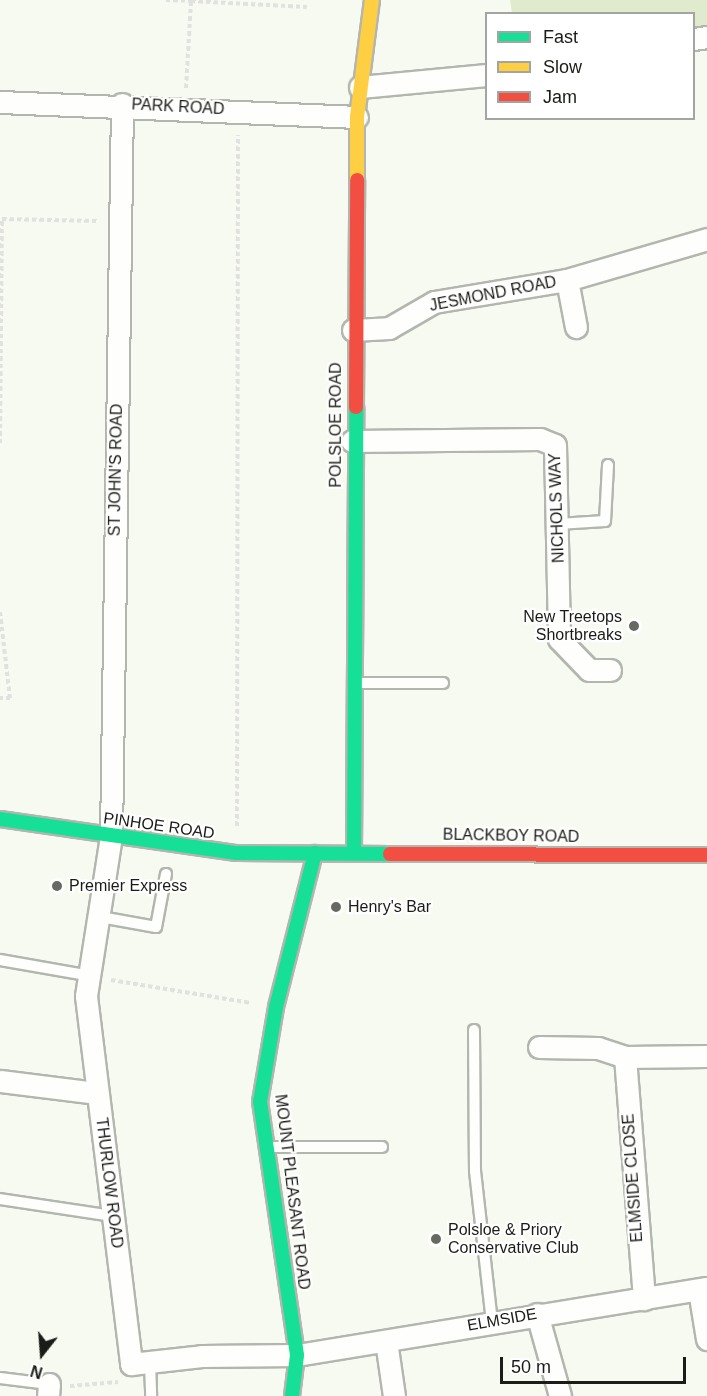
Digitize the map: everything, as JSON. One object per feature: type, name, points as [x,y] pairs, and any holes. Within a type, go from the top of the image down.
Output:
[{"type":"street","name":"POLSLOE ROAD","points":[[354,852],[352,441],[357,117],[372,0]]},
{"type":"street","points":[[360,87],[485,75]]},
{"type":"street","name":"PARK ROAD","points":[[0,102],[122,104],[357,117]]},
{"type":"street","name":"ST JOHN'S ROAD","points":[[111,836],[122,104]]},
{"type":"street","name":"JESMOND ROAD","points":[[353,330],[389,328],[434,302],[567,280],[707,239]]},
{"type":"street","name":"JESMOND ROAD","points":[[567,280],[576,327]]},
{"type":"street","name":"NICHOLS WAY","points":[[352,441],[548,441],[557,452],[559,639],[589,670],[610,670]]},
{"type":"street","name":"PINHOE ROAD","points":[[0,819],[237,853],[315,853]]},
{"type":"street","name":"THURLOW ROAD","points":[[111,836],[86,975],[113,1216],[141,1363]]},
{"type":"street","name":"BLACKBOY ROAD","points":[[315,853],[707,855]]},
{"type":"street","name":"MOUNT PLEASANT ROAD","points":[[292,1396],[297,1355],[260,1102],[276,1007],[315,853]]},
{"type":"street","points":[[539,1047],[598,1048],[625,1057],[707,1056]]},
{"type":"street","name":"ELMSIDE CLOSE","points":[[625,1057],[644,1299]]},
{"type":"street","points":[[0,1081],[98,1093]]},
{"type":"street","points":[[703,1289],[707,1339]]},
{"type":"street","name":"ELMSIDE","points":[[297,1355],[537,1314],[703,1289]]},
{"type":"street","points":[[537,1314],[560,1396]]},
{"type":"street","points":[[386,1341],[394,1396]]},
{"type":"street","points":[[141,1363],[297,1355]]},
{"type":"lane","points":[[558,524],[605,521],[608,465]]},
{"type":"lane","points":[[353,683],[443,683]]},
{"type":"lane","points":[[95,916],[156,927],[166,874]]},
{"type":"lane","points":[[0,960],[86,975]]},
{"type":"lane","points":[[474,1030],[475,1171],[492,1322]]},
{"type":"lane","points":[[268,1147],[382,1147]]},
{"type":"lane","points":[[0,1199],[113,1216]]},
{"type":"lane","points":[[141,1363],[151,1396]]},
{"type":"lane","points":[[0,1378],[49,1390]]},
{"type":"path","points":[[166,0],[307,7]]},
{"type":"path","points":[[185,108],[191,1]]},
{"type":"path","points":[[237,853],[238,110]]},
{"type":"path","points":[[0,443],[1,219],[120,221]]},
{"type":"path","points":[[0,612],[10,698],[0,698]]},
{"type":"path","points":[[86,975],[276,1007]]},
{"type":"path","points":[[49,1390],[115,1384],[141,1363]]},
{"type":"green space","points":[[510,0],[707,0],[707,49],[695,51],[695,12],[512,12]]},
{"type":"traffic: fast","points":[[354,852],[356,407]]},
{"type":"traffic: fast","points":[[0,819],[237,853],[390,854]]},
{"type":"traffic: fast","points":[[292,1396],[297,1355],[260,1102],[276,1007],[315,853]]},
{"type":"traffic: slow","points":[[357,180],[357,117],[372,0]]},
{"type":"traffic: jam","points":[[356,407],[357,180]]},
{"type":"traffic: jam","points":[[390,854],[707,855]]},
{"type":"place","name":"New Treetops Shortbreaks","points":[[634,626]]},
{"type":"place","name":"Premier Express","points":[[57,886]]},
{"type":"place","name":"Henry's Bar","points":[[336,907]]},
{"type":"place","name":"Polsloe & Priory Conservative Club","points":[[436,1239]]}]
